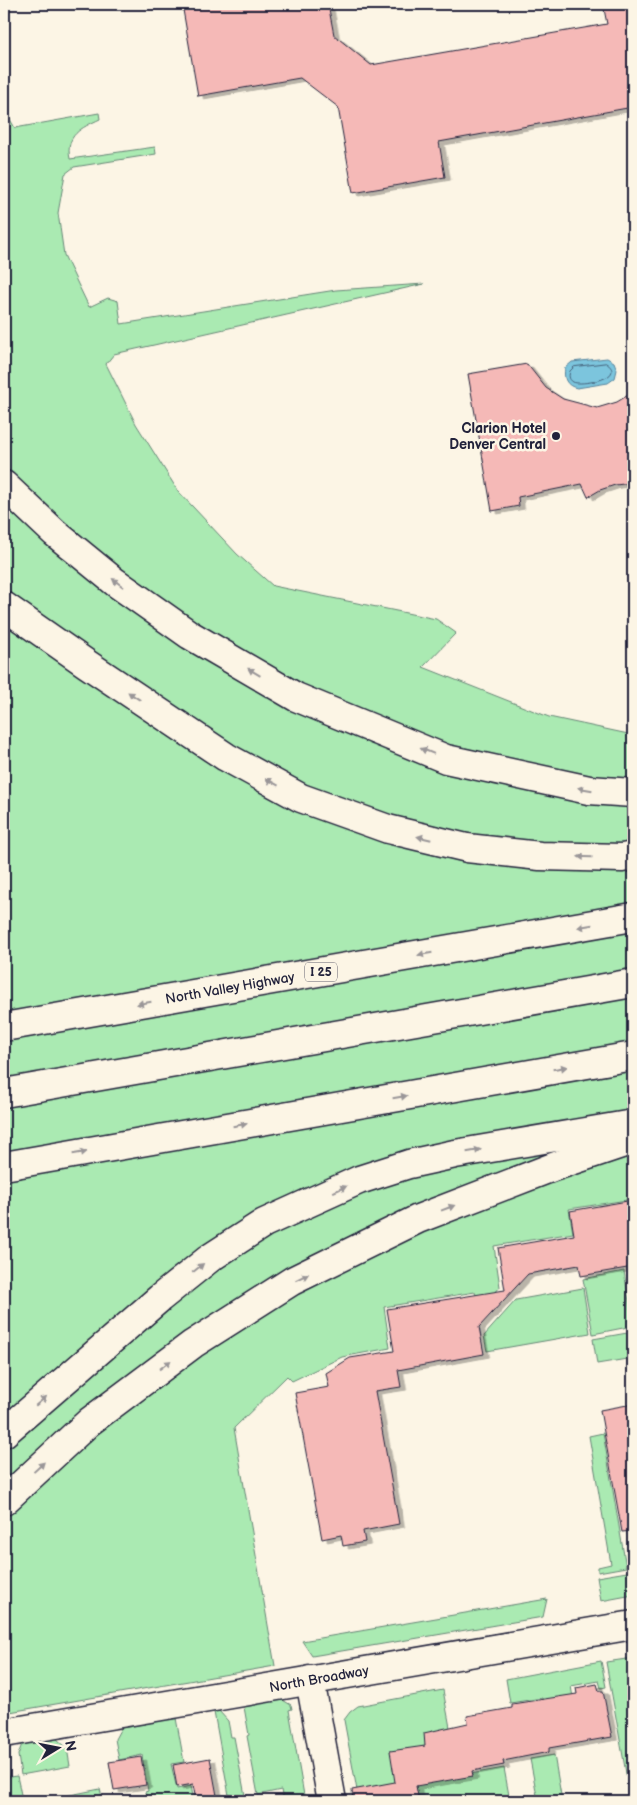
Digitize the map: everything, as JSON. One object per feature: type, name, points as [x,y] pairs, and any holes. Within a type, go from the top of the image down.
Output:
[{"type":"main road","points":[[12,493],[115,582],[190,635],[296,697],[446,758],[589,790],[633,793]]},
{"type":"main road","points":[[13,612],[226,757],[301,798],[388,829],[467,848],[540,856],[622,858],[633,856]]},
{"type":"main road","name":"North Valley Highway","points":[[6,1027],[633,917]]},
{"type":"main road","points":[[12,1092],[633,982]]},
{"type":"main road","points":[[4,1166],[633,1056]]},
{"type":"main road","points":[[4,1433],[160,1298],[210,1258],[264,1223],[360,1180],[409,1164],[455,1154],[633,1124]]},
{"type":"main road","points":[[4,1501],[89,1422],[193,1344],[292,1282],[418,1219],[553,1167],[633,1140]]},
{"type":"main road","name":"North Broadway","points":[[4,1733],[633,1624]]},
{"type":"main road","points":[[310,1680],[332,1801]]},
{"type":"green space","points":[[4,109],[15,128],[99,113],[100,119],[81,129],[72,138],[69,151],[70,159],[155,147],[156,154],[74,167],[65,174],[58,213],[64,255],[89,307],[108,298],[118,301],[121,324],[336,290],[424,284],[114,354],[106,364],[136,424],[178,491],[237,554],[273,586],[436,619],[456,633],[423,667],[549,717],[633,735],[633,1199],[569,1209],[573,1233],[494,1246],[500,1287],[479,1312],[475,1292],[384,1307],[390,1348],[342,1357],[292,1381],[287,1376],[234,1428],[275,1666],[4,1713]]},
{"type":"green space","points":[[624,1271],[633,1326],[593,1334],[583,1279]]},
{"type":"green space","points":[[583,1288],[590,1333],[487,1351],[484,1336],[516,1300]]},
{"type":"green space","points":[[633,1332],[633,1358],[597,1364],[593,1339]]},
{"type":"green space","points":[[603,1433],[626,1567],[598,1572],[598,1567],[611,1564],[589,1436]]},
{"type":"green space","points":[[633,1571],[633,1595],[601,1601],[597,1577]]},
{"type":"green space","points":[[547,1599],[543,1617],[312,1656],[302,1641]]},
{"type":"green space","points":[[633,1658],[633,1801],[631,1801],[606,1662]]},
{"type":"green space","points":[[601,1661],[606,1687],[601,1688],[599,1681],[571,1686],[577,1721],[548,1731],[542,1698],[510,1703],[506,1679]]},
{"type":"green space","points":[[443,1690],[459,1776],[504,1768],[510,1801],[359,1801],[344,1720],[350,1712],[358,1706]]},
{"type":"green space","points":[[281,1699],[291,1705],[292,1709],[289,1710],[305,1801],[283,1801],[281,1790],[258,1795],[247,1736],[249,1735],[244,1707]]},
{"type":"green space","points":[[219,1711],[228,1721],[231,1737],[234,1737],[246,1801],[230,1801],[214,1712]]},
{"type":"green space","points":[[176,1718],[184,1762],[171,1764],[177,1789],[191,1786],[194,1801],[147,1801],[145,1792],[148,1791],[142,1755],[119,1760],[115,1739],[121,1728]]},
{"type":"green space","points":[[56,1738],[67,1748],[70,1766],[21,1775],[18,1755],[22,1744]]},
{"type":"green space","points":[[554,1755],[562,1801],[538,1801],[530,1759]]},
{"type":"green space","points":[[4,1760],[9,1777],[17,1776],[22,1799],[39,1795],[40,1801],[4,1801]]},
{"type":"green space","points":[[100,1789],[103,1801],[40,1801]]},
{"type":"water","points":[[607,358],[614,362],[617,370],[615,378],[608,383],[577,388],[566,381],[564,375],[565,368],[572,362]]},
{"type":"building","points":[[182,4],[328,4],[334,35],[371,65],[607,24],[603,4],[633,4],[633,107],[439,142],[445,177],[353,193],[338,107],[300,78],[198,96]]},
{"type":"building","name":"Clarion Hotel Denver Central","points":[[527,364],[546,388],[563,399],[597,408],[617,402],[633,392],[633,483],[615,485],[600,490],[588,497],[582,484],[518,497],[519,506],[492,511],[468,374]]},
{"type":"building","points":[[633,1200],[633,1267],[581,1276],[579,1265],[528,1274],[479,1327],[484,1354],[398,1370],[401,1387],[375,1391],[399,1524],[363,1531],[365,1542],[343,1546],[341,1535],[322,1539],[295,1393],[329,1387],[326,1373],[350,1358],[394,1351],[387,1309],[505,1290],[498,1248],[574,1235],[570,1211]]},
{"type":"building","points":[[633,1404],[633,1531],[622,1532],[600,1410]]},
{"type":"building","points":[[597,1684],[599,1691],[603,1691],[612,1737],[549,1748],[549,1752],[503,1761],[504,1765],[472,1771],[473,1776],[416,1786],[419,1801],[353,1801],[352,1790],[395,1782],[390,1751],[425,1746],[424,1733],[468,1723],[467,1716],[512,1708],[512,1704],[577,1694],[576,1688]]},
{"type":"building","points":[[141,1757],[146,1785],[114,1790],[109,1762]]},
{"type":"building","points":[[210,1758],[218,1801],[196,1801],[193,1784],[177,1787],[173,1765]]},
{"type":"place","name":"Clarion Hotel Denver Central","points":[[556,436]]}]
